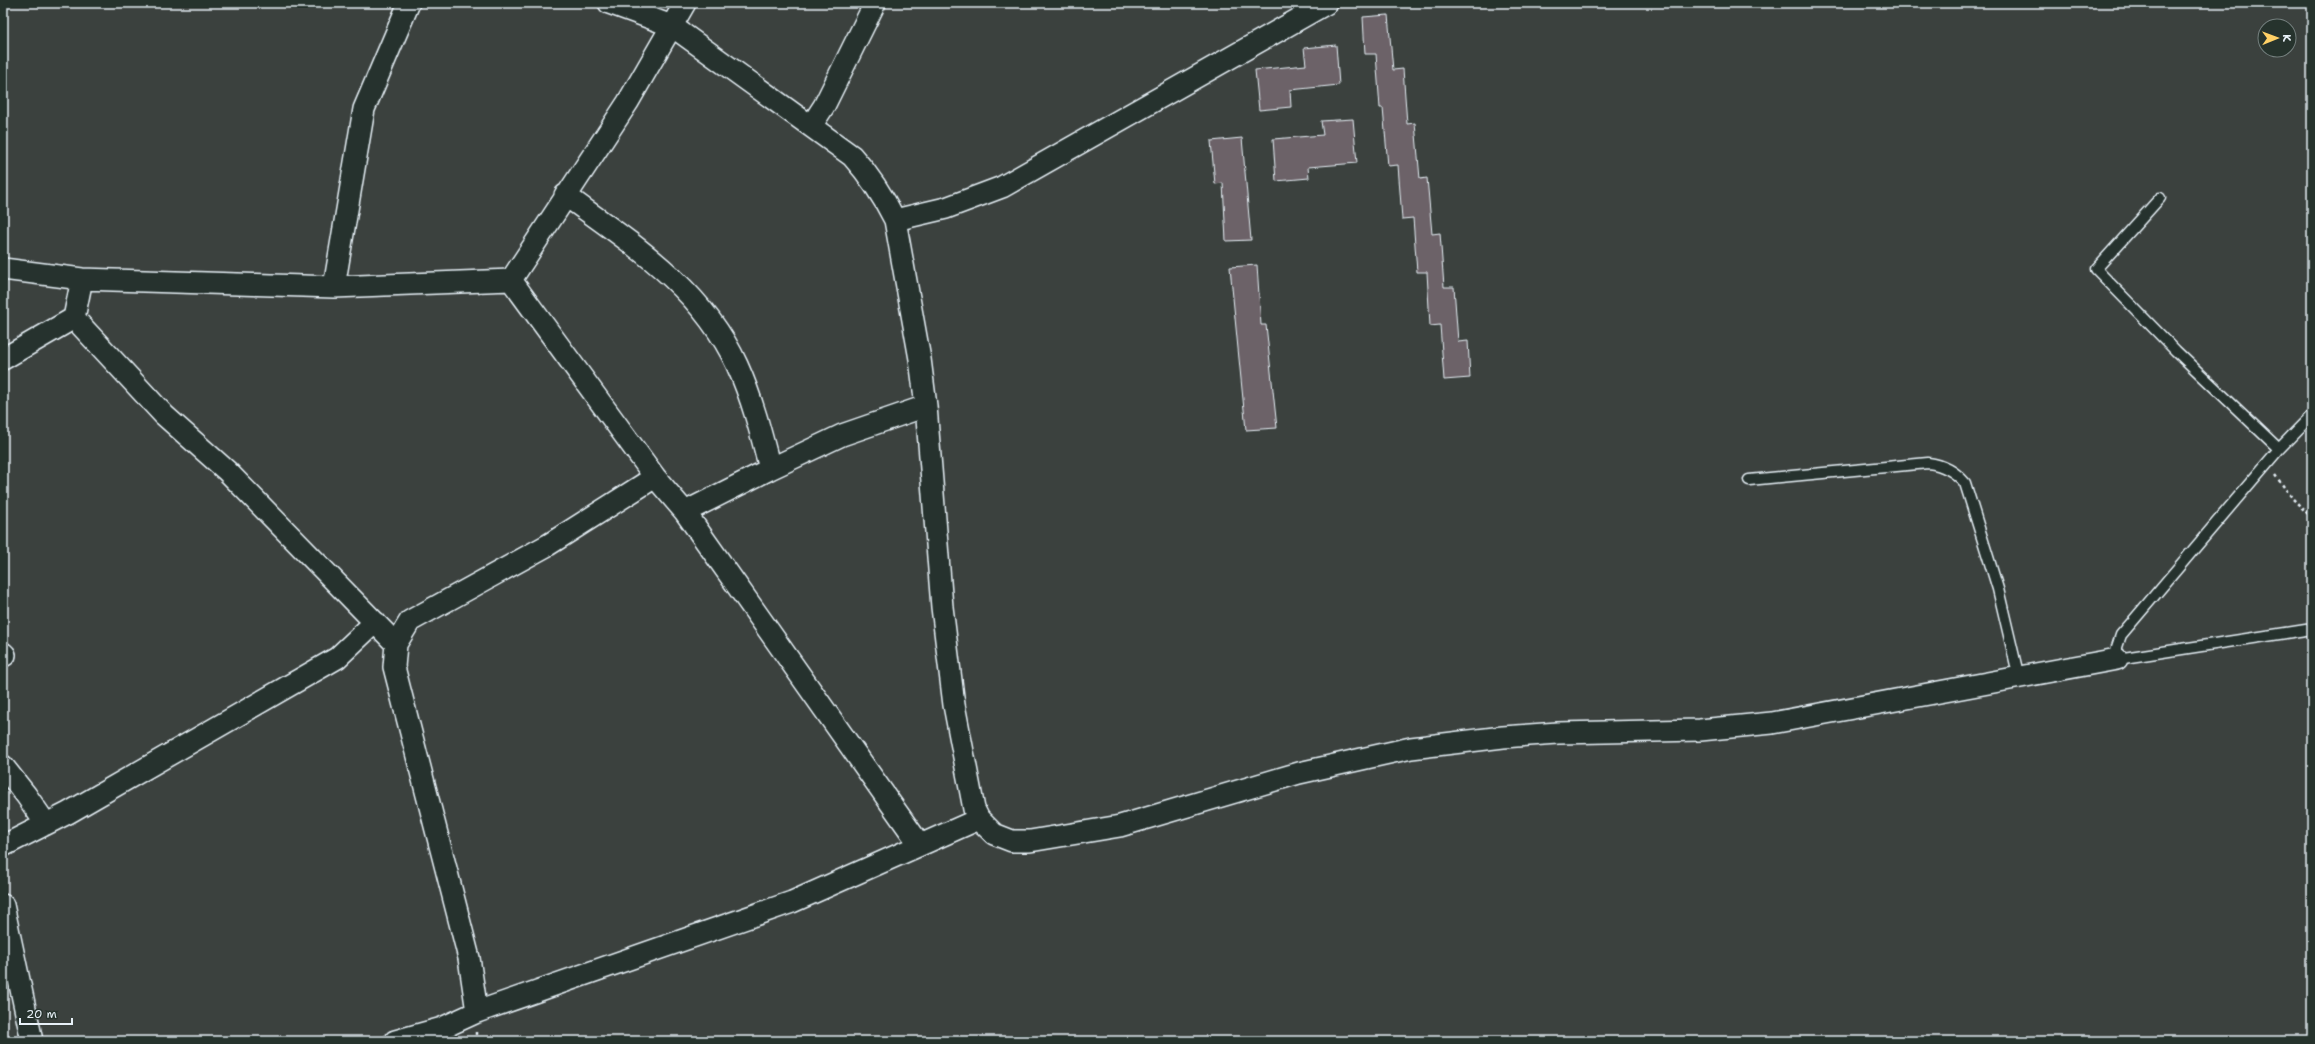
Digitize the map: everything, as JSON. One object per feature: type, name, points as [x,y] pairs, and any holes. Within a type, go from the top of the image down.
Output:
[{"type":"street","points":[[334,287],[364,109],[409,3]]},
{"type":"street","points":[[609,3],[672,26],[852,156],[864,169],[886,201],[895,220],[911,307],[926,406],[935,542],[950,672],[966,774],[974,810],[979,819],[994,834],[1012,841],[1057,838],[1120,826],[1299,773],[1411,748],[1503,737],[1558,733],[1700,730],[1772,723],[2019,678],[2117,658]]},
{"type":"street","points":[[511,280],[565,195],[628,102],[685,3]]},
{"type":"street","points":[[811,126],[824,106],[875,3]]},
{"type":"street","points":[[895,220],[946,208],[1002,188],[1327,3]]},
{"type":"street","points":[[565,195],[665,270],[706,313],[736,364],[747,390],[770,469]]},
{"type":"street","points":[[3,269],[82,279],[334,287],[511,280]]},
{"type":"street","points":[[3,359],[74,318],[82,279]]},
{"type":"street","points":[[511,280],[655,477],[685,512],[920,845]]},
{"type":"street","points":[[74,318],[164,415],[227,471],[396,644]]},
{"type":"street","points":[[685,512],[842,435],[926,406]]},
{"type":"street","points":[[477,1012],[469,958],[394,666],[396,644],[410,621],[548,544],[655,477]]},
{"type":"street","points":[[3,846],[46,824],[338,658],[375,622]]},
{"type":"street","points":[[3,766],[26,794],[46,824]]},
{"type":"street","points":[[395,1041],[442,1028],[477,1012],[744,921],[840,882],[979,819]]},
{"type":"street","points":[[3,905],[32,1041]]},
{"type":"lane","points":[[2160,198],[2096,270],[2176,351],[2279,449]]},
{"type":"lane","points":[[2312,415],[2279,449],[2122,635],[2117,647],[2117,658],[2312,629]]},
{"type":"lane","points":[[1749,480],[1928,463],[1938,464],[1954,472],[1966,483],[1998,590],[2019,678]]},
{"type":"path","points":[[2268,462],[2281,484],[2312,518]]},
{"type":"building","points":[[1388,15],[1393,70],[1403,69],[1407,124],[1415,123],[1420,179],[1427,178],[1432,234],[1440,233],[1444,287],[1454,287],[1458,342],[1468,341],[1470,378],[1444,380],[1440,325],[1430,326],[1427,272],[1417,272],[1413,218],[1402,219],[1398,165],[1388,166],[1383,108],[1380,108],[1376,54],[1365,54],[1363,17]]},
{"type":"building","points":[[1336,45],[1339,85],[1290,90],[1291,107],[1259,110],[1255,70],[1306,65],[1304,48]]},
{"type":"building","points":[[1353,119],[1357,163],[1308,167],[1309,178],[1276,181],[1273,139],[1323,135],[1321,121]]},
{"type":"building","points":[[1242,138],[1251,240],[1226,241],[1223,183],[1215,184],[1211,141]]},
{"type":"building","points":[[1257,265],[1261,325],[1266,325],[1277,428],[1246,430],[1230,267]]}]
